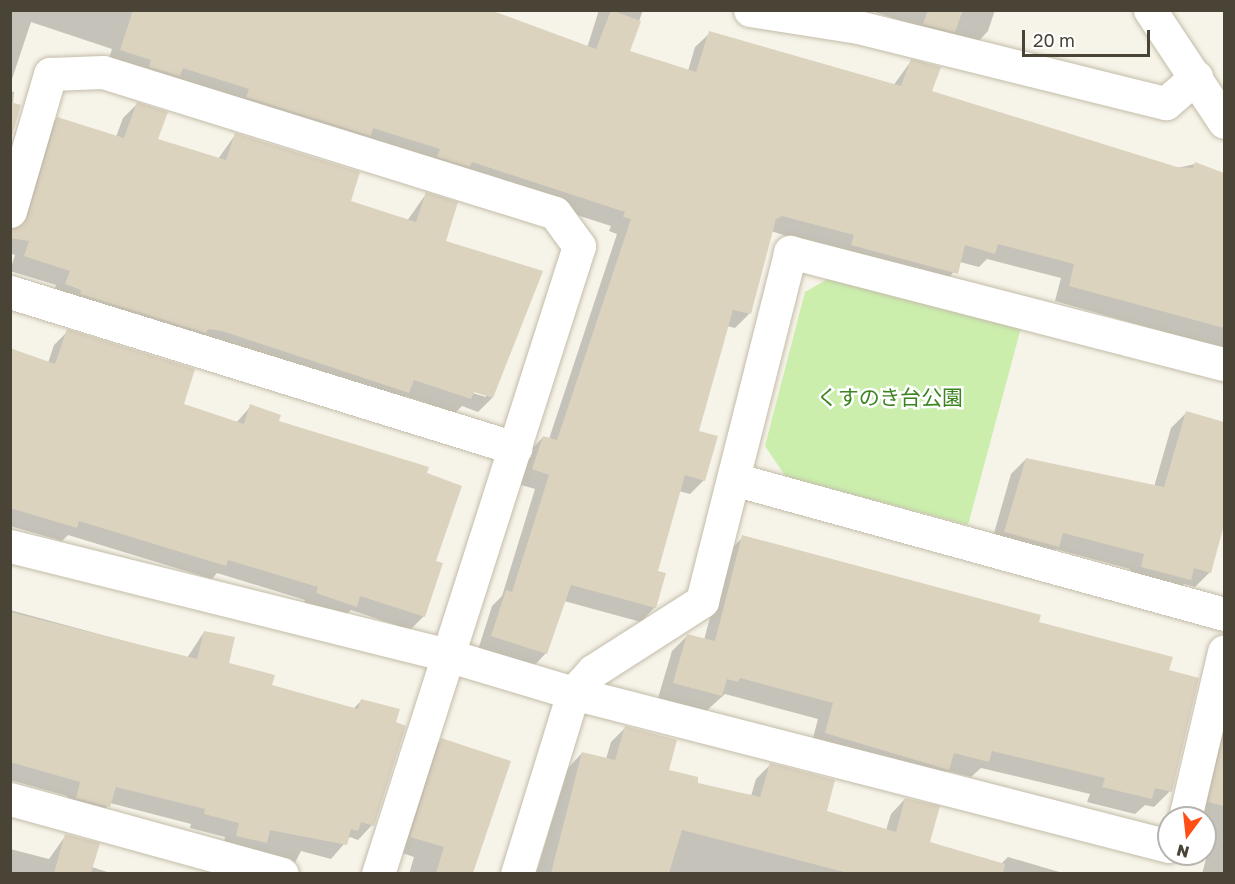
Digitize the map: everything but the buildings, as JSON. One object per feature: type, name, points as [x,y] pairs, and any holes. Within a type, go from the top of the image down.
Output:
[{"type":"street","points":[[750,10],[858,27],[1166,104],[1196,76]]},
{"type":"street","points":[[1150,10],[1196,76],[1224,122]]},
{"type":"street","points":[[10,211],[50,74],[103,72],[555,213],[579,246],[450,656],[378,873]]},
{"type":"street","points":[[517,873],[573,693],[593,671],[702,601],[737,480],[790,252],[1224,364]]},
{"type":"street","points":[[10,292],[515,448]]},
{"type":"street","points":[[737,480],[1224,614]]},
{"type":"street","points":[[10,546],[450,656],[573,693],[1157,843]]},
{"type":"street","points":[[1188,806],[1224,652]]},
{"type":"street","points":[[10,800],[282,873]]},
{"type":"green space","name":"くすのき台公園","points":[[833,276],[1022,324],[968,525],[786,477],[765,446],[805,292]]}]
